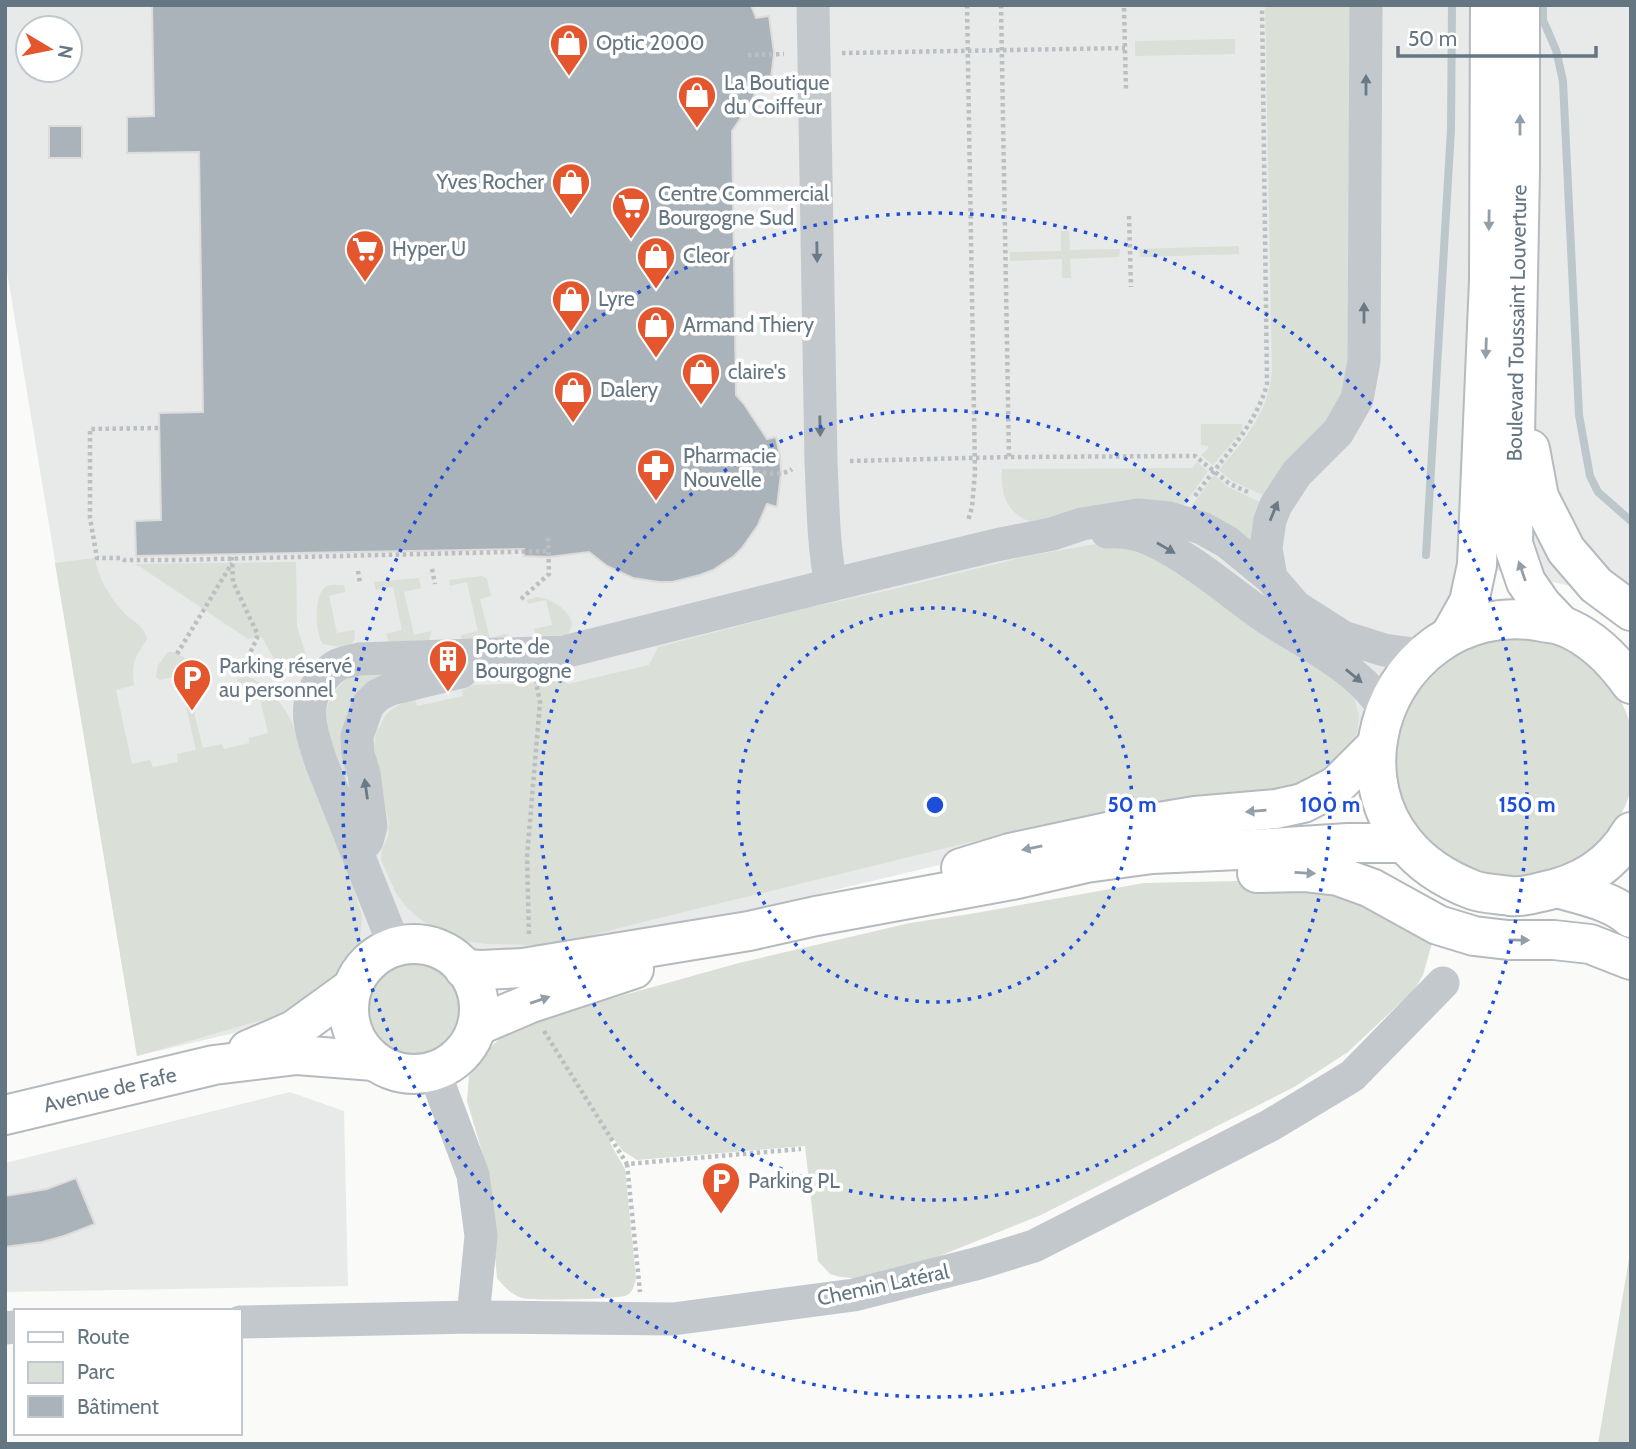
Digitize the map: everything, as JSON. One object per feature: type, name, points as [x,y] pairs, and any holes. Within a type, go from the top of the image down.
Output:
[{"type":"main road","name":"Boulevard Toussaint Louverture","points":[[1490,5],[1489,280],[1477,565],[1469,602],[1436,645],[1400,680],[1384,709],[1376,746],[1377,772],[1381,797],[1391,821],[1404,843],[1436,873],[1475,891],[1518,897],[1561,889]]},
{"type":"main road","name":"Boulevard Toussaint Louverture","points":[[1520,5],[1520,170],[1513,544],[1526,582],[1542,605],[1562,626]]},
{"type":"main road","points":[[1520,170],[1528,442],[1539,497],[1566,550],[1596,585],[1631,611]]},
{"type":"main road","points":[[1436,645],[1475,625],[1526,619],[1562,626],[1587,640],[1626,672]]},
{"type":"main road","points":[[816,916],[1021,850],[1147,824],[1195,816],[1276,809],[1303,803],[1336,786],[1376,746]]},
{"type":"main road","points":[[1561,889],[1586,877],[1608,861],[1631,832]]},
{"type":"main road","points":[[477,1026],[527,986],[816,916],[1017,879],[1086,863],[1152,854],[1348,843],[1404,843]]},
{"type":"main road","points":[[1017,879],[1304,872],[1338,876],[1371,888],[1438,925],[1474,936],[1590,944],[1631,960]]},
{"type":"main road","points":[[1561,889],[1602,901],[1631,918]]},
{"type":"main road","points":[[414,944],[433,947],[450,956],[464,969],[474,986],[479,1006],[477,1026],[468,1046],[453,1061],[434,1072],[413,1075],[392,1071],[374,1061],[360,1047],[351,1028],[349,1008],[352,988],[362,970],[376,956],[395,947],[414,944]]},
{"type":"main road","points":[[464,969],[482,970],[527,986]]},
{"type":"main road","name":"Avenue de Fafe","points":[[214,1065],[293,1030],[352,988]]},
{"type":"main road","name":"Avenue de Fafe","points":[[5,1115],[214,1065],[297,1055],[374,1061]]},
{"type":"street","points":[[813,5],[821,462],[824,534],[831,584]]},
{"type":"street","points":[[1271,578],[1266,548],[1270,520],[1276,505],[1297,473],[1338,432],[1357,399],[1364,361],[1366,5]]},
{"type":"street","points":[[395,947],[311,732],[310,699],[329,670],[340,664],[359,659],[564,652],[831,584],[1052,534],[1082,524],[1138,515],[1178,520],[1202,528],[1227,542],[1271,578],[1296,607],[1343,637],[1384,650],[1436,645]]},
{"type":"street","points":[[1052,534],[1120,531],[1152,539],[1212,577],[1263,616],[1354,674],[1370,689],[1384,709]]},
{"type":"street","points":[[356,852],[368,841],[370,826],[357,736],[368,705],[378,695],[391,689],[461,673],[475,654]]},
{"type":"street","name":"Chemin Latéral","points":[[242,1322],[472,1317],[673,1318],[854,1295],[979,1263],[1034,1246],[1269,1126],[1352,1076],[1443,983]]},
{"type":"street","points":[[434,1072],[473,1175],[481,1236],[472,1317]]},
{"type":"path","points":[[965,527],[972,508],[975,472],[967,5]]},
{"type":"path","points":[[1001,5],[1009,457]]},
{"type":"path","points":[[1178,520],[1249,425],[1268,384],[1262,5]]},
{"type":"path","points":[[1124,8],[1126,91]]},
{"type":"path","points":[[748,55],[1125,48]]},
{"type":"path","points":[[1129,216],[1131,287]]},
{"type":"path","points":[[158,428],[90,429],[90,518],[97,558],[232,560],[548,551]]},
{"type":"path","points":[[756,472],[788,472],[798,463],[821,462]]},
{"type":"path","points":[[521,599],[549,574],[548,537]]},
{"type":"path","points":[[177,654],[232,560]]},
{"type":"path","points":[[232,560],[233,582],[257,633],[246,662]]},
{"type":"path","points":[[432,569],[435,584]]},
{"type":"path","points":[[358,571],[360,583]]},
{"type":"path","points":[[536,681],[540,702],[527,857],[530,940],[522,949],[527,986],[542,1027],[627,1164],[643,1318]]},
{"type":"path","points":[[627,1164],[801,1149]]},
{"type":"shaded area","points":[[5,5],[1631,5],[1631,599],[1497,570],[1334,771],[137,1056],[5,259]]},
{"type":"shaded area","points":[[290,1092],[344,1111],[348,1286],[5,1292],[5,1163]]},
{"type":"green space","points":[[1265,5],[1353,5],[1351,331],[1344,388],[1329,417],[1314,437],[1263,495],[1232,481],[1219,470],[1254,425],[1266,400],[1272,372]]},
{"type":"green space","points":[[1235,39],[1235,54],[1135,56],[1135,41]]},
{"type":"green space","points":[[1061,231],[1069,231],[1070,250],[1120,249],[1119,257],[1070,259],[1071,278],[1062,278],[1062,259],[1010,261],[1010,252],[1061,251]]},
{"type":"green space","points":[[1239,246],[1239,254],[1140,257],[1139,249]]},
{"type":"green space","points":[[1201,424],[1242,424],[1242,431],[1213,465],[1201,455],[1208,446],[1201,445]]},
{"type":"green space","points":[[1197,462],[1208,471],[1179,512],[1036,524],[1012,510],[1003,488],[1002,469],[1192,468]]},
{"type":"green space","points":[[1214,475],[1228,487],[1260,502],[1257,548],[1186,514]]},
{"type":"green space","points":[[1108,542],[1142,547],[1292,641],[1354,697],[1359,715],[1358,730],[1336,766],[1292,789],[1134,806],[979,840],[570,941],[537,945],[465,941],[424,922],[407,908],[396,893],[381,860],[389,824],[374,747],[376,733],[385,716],[406,701],[415,699],[417,706],[463,696],[462,690],[474,685],[535,683],[535,669],[552,671],[568,684],[649,665],[658,647],[1028,556]]},
{"type":"green space","points":[[95,558],[102,581],[110,595],[125,614],[142,628],[147,639],[135,660],[134,685],[116,690],[132,764],[150,760],[153,767],[178,762],[177,754],[196,750],[179,676],[160,680],[156,677],[158,665],[168,652],[174,652],[203,668],[206,676],[186,681],[203,748],[222,744],[224,749],[249,743],[249,738],[268,733],[257,686],[238,690],[236,688],[237,680],[244,676],[265,686],[290,718],[347,867],[362,916],[360,940],[350,962],[336,980],[293,1008],[266,1019],[137,1056],[55,563]]},
{"type":"green space","points":[[296,562],[297,626],[310,669],[302,675],[294,676],[287,673],[275,660],[262,637],[248,639],[136,564]]},
{"type":"green space","points":[[482,576],[487,579],[491,596],[480,599],[490,638],[505,634],[508,639],[462,640],[461,635],[478,631],[467,582],[450,586],[449,580]]},
{"type":"green space","points":[[419,578],[421,588],[404,592],[414,635],[431,631],[430,638],[428,641],[389,642],[386,634],[402,630],[393,587],[376,590],[374,582]]},
{"type":"green space","points":[[329,585],[344,585],[345,592],[329,596],[337,633],[354,630],[354,640],[347,648],[323,644],[317,623],[317,605],[322,590]]},
{"type":"green space","points":[[536,597],[550,601],[569,615],[571,628],[567,635],[536,636],[534,629],[552,625],[546,600],[528,604],[527,600]]},
{"type":"green space","points":[[1513,636],[1537,638],[1560,645],[1599,672],[1626,711],[1633,734],[1633,782],[1626,805],[1599,844],[1560,871],[1537,878],[1513,880],[1489,878],[1466,871],[1427,844],[1400,805],[1393,782],[1391,758],[1393,734],[1400,711],[1427,672],[1466,645],[1489,638]]},
{"type":"green space","points":[[385,672],[348,777],[344,779],[324,721],[328,704],[343,682],[356,673]]},
{"type":"green space","points":[[1240,881],[1338,888],[1434,936],[1423,975],[1415,989],[1348,1052],[1294,1087],[1041,1215],[920,1264],[864,1278],[830,1274],[818,1261],[805,1146],[637,1160],[623,1151],[614,1139],[610,1143],[625,1169],[636,1278],[628,1295],[606,1298],[529,1299],[511,1292],[497,1278],[487,1169],[467,1101],[469,1076],[483,1055],[502,1036],[545,1017],[739,963],[910,923],[1144,883]]},
{"type":"green space","points":[[414,962],[432,966],[448,976],[458,992],[462,1010],[458,1028],[448,1044],[432,1054],[414,1058],[396,1054],[380,1044],[370,1028],[366,1010],[370,992],[380,976],[396,966]]},
{"type":"green space","points":[[1631,1247],[1631,1444],[1598,1444]]},
{"type":"building","name":"Hyper U","points":[[152,5],[751,5],[756,18],[769,16],[774,53],[770,86],[760,84],[732,131],[736,395],[767,439],[776,437],[781,473],[777,507],[767,504],[758,525],[742,548],[713,570],[672,582],[633,578],[607,566],[589,552],[549,557],[524,556],[524,549],[136,556],[135,521],[161,520],[159,413],[203,412],[199,152],[127,153],[127,117],[154,116]]},
{"type":"building","points":[[49,126],[82,126],[82,158],[49,158]]},
{"type":"building","points":[[76,1178],[95,1224],[42,1242],[5,1247],[5,1196],[47,1189]]},
{"type":"waterway","points":[[1426,555],[1451,129],[1452,5]]},
{"type":"waterway","points":[[1543,5],[1543,20],[1556,50],[1563,81],[1579,415],[1590,476],[1598,492],[1631,521]]},
{"type":"place","name":"Optic 2000","points":[[569,77]]},
{"type":"place","name":"La Boutique du Coiffeur","points":[[697,129]]},
{"type":"place","name":"Yves Rocher","points":[[571,216]]},
{"type":"place","name":"Centre Commercial Bourgogne Sud","points":[[631,240]]},
{"type":"place","name":"Hyper U","points":[[365,283]]},
{"type":"place","name":"Cleor","points":[[656,290]]},
{"type":"place","name":"Lyre","points":[[571,333]]},
{"type":"place","name":"Armand Thiery","points":[[656,359]]},
{"type":"place","name":"claire's","points":[[701,406]]},
{"type":"place","name":"Dalery","points":[[573,424]]},
{"type":"place","name":"Pharmacie Nouvelle","points":[[656,502]]},
{"type":"place","name":"Porte de Bourgogne","points":[[448,693]]},
{"type":"place","name":"Parking réservé au personnel","points":[[192,712]]},
{"type":"place","name":"Parking PL","points":[[721,1215]]}]
